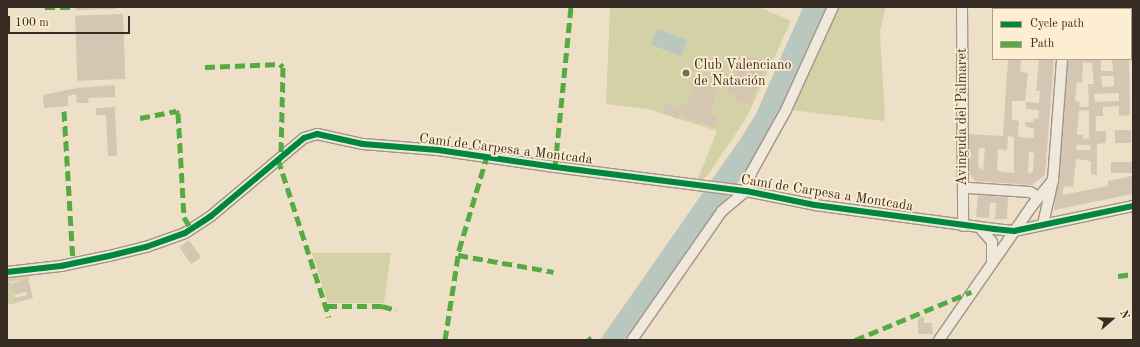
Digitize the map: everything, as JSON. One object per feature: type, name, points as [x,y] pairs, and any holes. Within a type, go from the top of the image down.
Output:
[{"type":"street","points":[[632,340],[722,211],[743,190],[786,110],[833,7]]},
{"type":"street","name":"Avinguda del Palmaret","points":[[962,7],[963,226]]},
{"type":"street","points":[[1041,224],[1046,211],[1053,180],[1062,60]]},
{"type":"street","name":"Camí de Carpesa a Montcada","points":[[7,272],[60,266],[108,256],[146,247],[185,232],[211,216],[304,138],[317,134],[363,144],[438,150],[743,190],[815,205],[980,228],[996,234]]},
{"type":"street","points":[[939,340],[1038,197],[1053,180]]},
{"type":"street","points":[[969,188],[1030,192],[1038,197]]},
{"type":"street","points":[[996,234],[1063,219],[1133,206]]},
{"type":"street","points":[[1031,207],[1046,211],[1063,219]]},
{"type":"street","points":[[1031,207],[1033,220],[1041,224]]},
{"type":"street","points":[[996,234],[1001,251]]},
{"type":"street","points":[[991,264],[996,234]]},
{"type":"shaded area","name":"Club Valenciano de Natación","points":[[610,7],[759,7],[791,21],[747,117],[708,175],[701,180],[697,181],[717,131],[648,109],[606,104]]},
{"type":"shaded area","points":[[803,7],[827,7],[775,121],[762,144],[738,183],[624,340],[600,340],[741,138],[756,114]]},
{"type":"shaded area","points":[[838,7],[886,7],[880,31],[885,118],[883,121],[791,110]]},
{"type":"shaded area","points":[[657,29],[687,40],[681,56],[651,45]]},
{"type":"shaded area","points":[[312,253],[391,253],[384,303],[328,303]]},
{"type":"shaded area","points":[[29,275],[29,280],[10,282],[17,303],[7,305],[7,276]]},
{"type":"building","points":[[76,7],[116,7],[116,9],[76,10]]},
{"type":"building","points":[[1008,7],[1035,7],[1035,8]]},
{"type":"building","points":[[1037,7],[1062,7],[1037,8]]},
{"type":"building","points":[[1070,7],[1128,7],[1128,8]]},
{"type":"building","points":[[123,14],[125,79],[77,81],[75,16]]},
{"type":"building","points":[[741,53],[766,62],[750,105],[739,102],[735,99],[737,95],[727,92]]},
{"type":"building","points":[[1008,60],[1021,60],[1020,72],[1028,73],[1025,101],[1012,101],[1012,120],[1019,121],[1018,137],[1034,138],[1034,129],[1025,126],[1025,122],[1033,122],[1033,118],[1038,119],[1039,110],[1026,109],[1026,102],[1039,103],[1040,91],[1036,91],[1039,60],[1054,60],[1045,175],[1032,185],[975,181],[965,169],[965,134],[1003,136]],"holes":[[[1008,136],[1014,137],[1014,173],[997,171],[998,149],[1007,150]],[[979,148],[985,148],[983,171],[978,166]],[[1029,152],[1034,153],[1033,171],[1028,174]]]},
{"type":"building","points":[[1066,60],[1101,60],[1101,71],[1113,71],[1112,60],[1129,60],[1130,115],[1119,116],[1119,106],[1103,107],[1103,116],[1096,116],[1096,131],[1106,131],[1106,143],[1097,144],[1097,175],[1091,174],[1091,161],[1076,159],[1073,187],[1064,186],[1062,195],[1108,186],[1108,181],[1132,176],[1132,194],[1054,210]],"holes":[[[1083,62],[1092,63],[1094,84],[1088,84],[1089,107],[1079,107],[1080,102],[1075,101],[1077,82],[1082,83]],[[1101,76],[1114,76],[1114,86],[1102,87]],[[1119,93],[1119,101],[1095,102],[1094,94]],[[1079,110],[1089,111],[1089,138],[1083,139],[1083,135],[1077,135]],[[1077,145],[1090,145],[1091,150],[1076,150]]]},
{"type":"building","points":[[696,79],[719,87],[709,115],[717,117],[714,127],[679,115],[678,119],[662,113],[665,103],[681,109],[683,104],[687,105]]},
{"type":"building","points":[[115,85],[115,97],[88,98],[89,103],[77,103],[76,94],[68,96],[68,106],[44,108],[43,95],[77,88]]},
{"type":"building","points":[[115,107],[117,156],[108,156],[106,115],[96,115],[96,108]]},
{"type":"building","points":[[1115,130],[1131,130],[1131,143],[1115,143]]},
{"type":"building","points":[[1111,162],[1132,162],[1132,173],[1111,173]]},
{"type":"building","points":[[978,195],[1008,197],[1007,219],[995,219],[996,203],[990,203],[989,218],[976,217]]},
{"type":"building","points":[[189,240],[201,257],[191,264],[179,247]]},
{"type":"building","points":[[28,279],[33,298],[15,303],[14,298],[27,295],[26,292],[14,295],[11,284]]},
{"type":"building","points":[[924,316],[924,323],[932,323],[933,334],[918,334],[918,319]]},
{"type":"marked path","points":[[45,7],[71,7]]},
{"type":"marked path","points":[[555,167],[571,7]]},
{"type":"marked path","points":[[205,67],[280,64],[283,67],[281,156]]},
{"type":"marked path","points":[[64,111],[73,263]]},
{"type":"marked path","points":[[140,118],[176,111],[178,113],[184,217],[191,229]]},
{"type":"marked path","points":[[445,340],[459,250],[487,156]]},
{"type":"marked path","points":[[278,159],[329,317]]},
{"type":"marked path","points":[[458,255],[554,272]]},
{"type":"marked path","points":[[1118,276],[1133,274]]},
{"type":"marked path","points":[[855,340],[971,292]]},
{"type":"marked path","points":[[327,306],[382,306],[396,310]]},
{"type":"cycle path","points":[[7,272],[61,266],[109,256],[146,247],[185,233],[211,216],[304,138],[317,134],[363,144],[438,150],[555,167],[746,191],[815,205],[1014,231],[1133,206]]},
{"type":"place","name":"Club Valenciano de Natación","points":[[686,73]]}]
